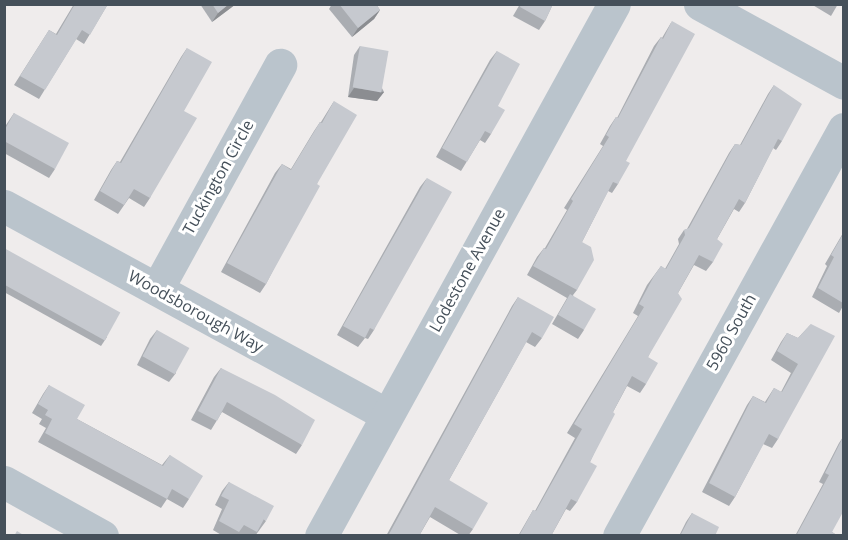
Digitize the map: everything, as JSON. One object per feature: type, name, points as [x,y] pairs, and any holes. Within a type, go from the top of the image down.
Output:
[{"type":"street","name":"Lodestone Avenue","points":[[321,536],[614,4]]},
{"type":"street","points":[[700,4],[843,83]]},
{"type":"street","name":"Tuckington Circle","points":[[157,289],[280,65]]},
{"type":"street","name":"5960 South","points":[[619,536],[843,129]]},
{"type":"street","name":"Woodsborough Way","points":[[4,206],[387,415]]},
{"type":"street","points":[[4,482],[102,536]]},
{"type":"building","points":[[75,4],[108,4],[90,35],[82,30],[45,90],[20,76],[49,30],[57,35]]},
{"type":"building","points":[[212,4],[229,4],[218,13]]},
{"type":"building","points":[[339,4],[376,4],[380,10],[358,28]]},
{"type":"building","points":[[521,4],[553,4],[545,21],[520,7]]},
{"type":"building","points":[[672,21],[695,34],[626,161],[630,163],[618,184],[613,182],[582,242],[591,247],[594,260],[577,290],[533,266],[544,248],[546,249],[573,201],[571,199],[609,137],[606,135],[616,117],[618,118],[661,37],[663,39]]},
{"type":"building","points":[[360,46],[389,51],[381,92],[353,87]]},
{"type":"building","points":[[187,48],[212,62],[184,111],[197,118],[150,198],[134,189],[124,205],[100,191],[117,161],[121,163]]},
{"type":"building","points":[[497,51],[520,64],[498,106],[505,110],[491,134],[485,131],[467,162],[442,148]]},
{"type":"building","points":[[774,85],[802,104],[782,141],[778,139],[745,203],[739,199],[717,239],[723,244],[713,262],[699,255],[678,293],[682,299],[648,357],[658,363],[646,384],[632,376],[590,462],[597,466],[577,502],[571,499],[551,536],[519,536],[533,510],[536,511],[582,429],[574,424],[644,307],[639,304],[654,276],[661,266],[666,269],[685,235],[684,230],[689,228],[735,144],[741,145]]},
{"type":"building","points":[[334,101],[357,115],[317,184],[320,186],[266,284],[227,263],[282,164],[291,170]]},
{"type":"building","points":[[14,113],[69,143],[55,169],[4,141],[4,131]]},
{"type":"building","points":[[427,178],[452,192],[374,330],[370,328],[365,338],[343,326]]},
{"type":"building","points":[[843,234],[843,303],[818,288],[834,257],[831,255]]},
{"type":"building","points":[[4,248],[120,312],[105,340],[4,285]]},
{"type":"building","points":[[570,294],[596,309],[584,330],[558,315]]},
{"type":"building","points":[[518,297],[554,317],[542,338],[532,332],[449,480],[488,503],[473,529],[435,507],[419,536],[388,536]]},
{"type":"building","points":[[811,324],[835,336],[778,439],[769,434],[735,497],[709,483],[753,396],[766,403],[774,388],[782,392],[798,364],[777,351],[787,333],[798,338]]},
{"type":"building","points":[[157,330],[189,348],[175,374],[142,356]]},
{"type":"building","points":[[221,368],[275,395],[315,420],[302,445],[227,402],[217,421],[198,411]]},
{"type":"building","points":[[49,385],[85,405],[77,419],[163,466],[170,455],[203,476],[189,499],[172,489],[167,499],[45,433],[52,419],[45,415],[48,410],[38,404]]},
{"type":"building","points":[[843,437],[843,512],[832,532],[838,536],[796,536],[829,475],[825,473]]},
{"type":"building","points":[[229,482],[274,506],[257,532],[244,525],[239,532],[219,521],[229,500],[221,496]]},
{"type":"building","points":[[692,513],[719,527],[715,536],[680,536]]},
{"type":"building","points":[[17,531],[25,536],[14,536]]}]
